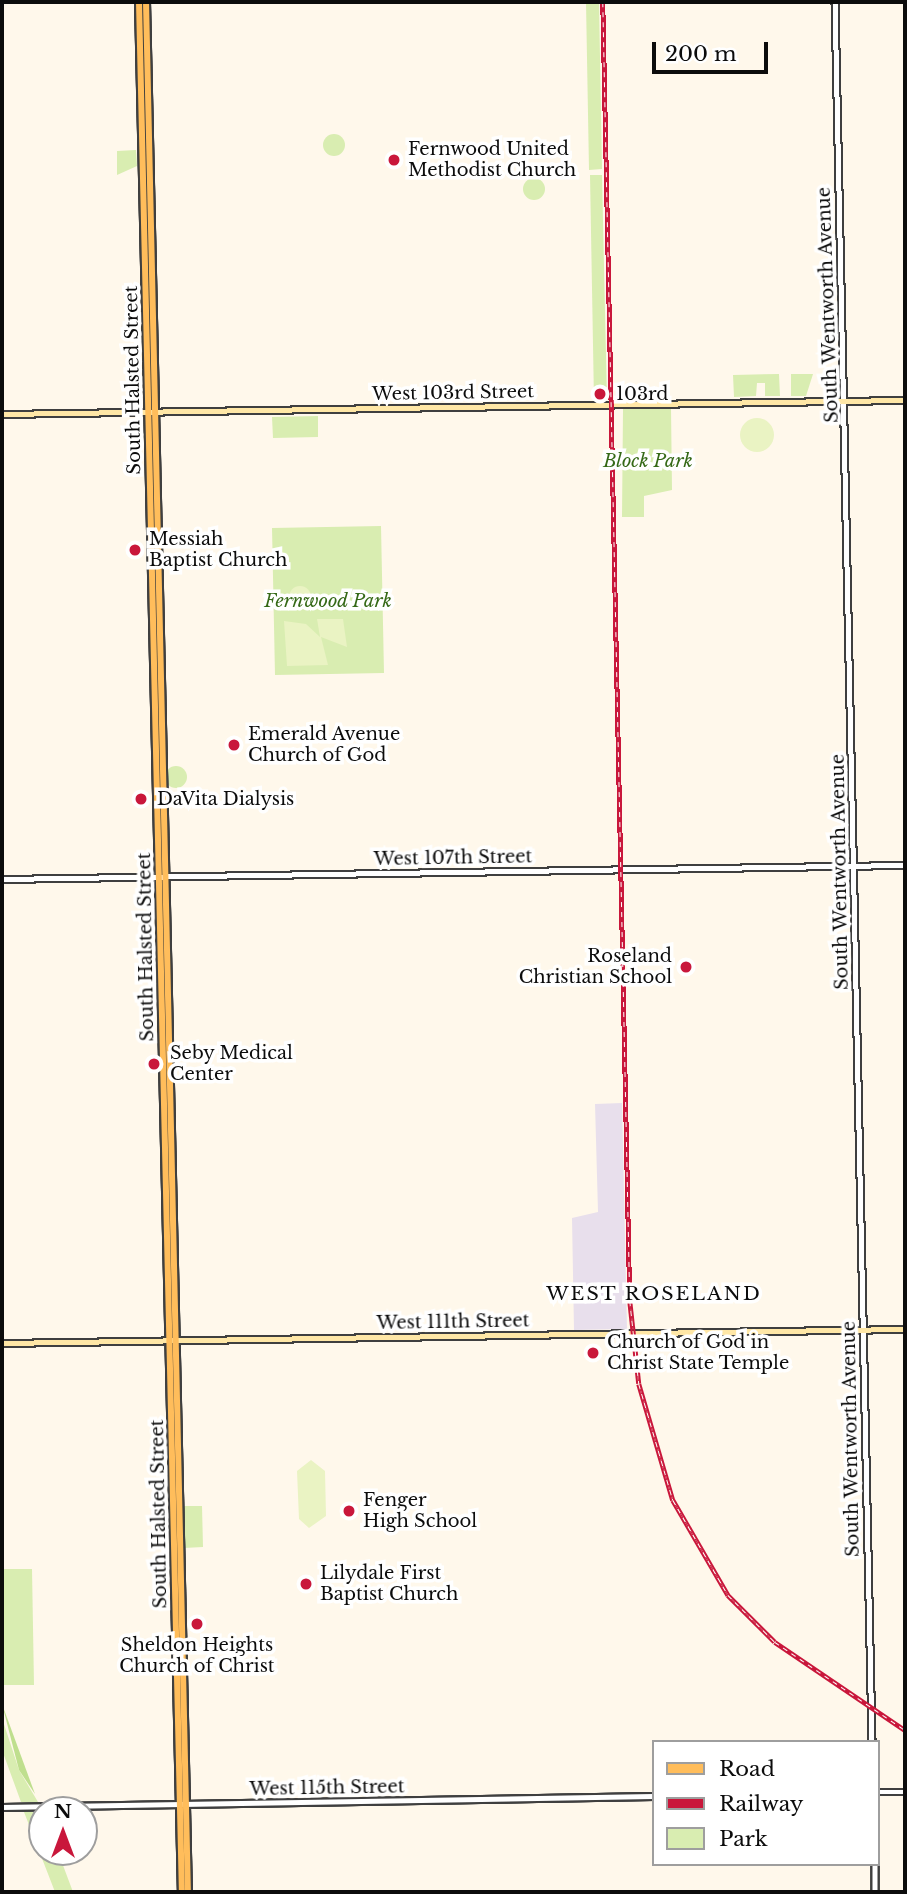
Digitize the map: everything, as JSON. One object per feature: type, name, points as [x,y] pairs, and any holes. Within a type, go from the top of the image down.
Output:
[{"type":"main road","name":"South Halsted Street","points":[[139,2],[183,1804],[188,1892]]},
{"type":"main road","name":"South Halsted Street","points":[[146,2],[150,412]]},
{"type":"main road","name":"West 103rd Street","points":[[2,414],[905,400]]},
{"type":"main road","name":"West 111th Street","points":[[2,1343],[905,1329]]},
{"type":"main road","name":"South Halsted Street","points":[[182,1892],[183,1804]]},
{"type":"street","name":"South Wentworth Avenue","points":[[835,2],[872,1740]]},
{"type":"street","name":"West 107th Street","points":[[2,879],[905,865]]},
{"type":"street","points":[[879,1792],[905,1792]]},
{"type":"street","name":"West 115th Street","points":[[2,1807],[652,1796]]},
{"type":"street","points":[[875,1866],[875,1892]]},
{"type":"shaded area","points":[[622,1103],[627,1329],[574,1330],[572,1218],[598,1212],[595,1104]]},
{"type":"green space","points":[[586,2],[599,2],[602,169],[589,170]]},
{"type":"green space","points":[[334,134],[344,141],[345,145],[338,155],[334,156],[324,149],[323,145],[330,135]]},
{"type":"green space","points":[[136,150],[137,166],[117,175],[117,151]]},
{"type":"green space","points":[[590,175],[602,175],[607,401],[594,401]]},
{"type":"green space","points":[[530,178],[538,178],[545,185],[545,193],[538,200],[530,200],[523,193],[523,185]]},
{"type":"green space","points":[[779,374],[780,396],[765,396],[765,383],[757,383],[756,396],[734,397],[733,375]]},
{"type":"green space","points":[[791,374],[813,374],[806,396],[791,396]]},
{"type":"green space","name":"Block Park","points":[[671,407],[672,490],[644,496],[644,517],[622,517],[623,409]]},
{"type":"green space","points":[[318,416],[318,437],[273,438],[272,417]]},
{"type":"green space","points":[[757,418],[769,423],[774,435],[769,447],[757,452],[745,447],[740,435],[745,423]]},
{"type":"green space","name":"Fernwood Park","points":[[381,526],[384,673],[275,675],[272,528]]},
{"type":"green space","points":[[296,586],[304,586],[311,593],[311,601],[304,608],[296,608],[289,601],[289,593]]},
{"type":"green space","points":[[317,619],[343,619],[347,647],[321,637],[328,665],[287,666],[284,621],[306,624],[320,637]]},
{"type":"green space","points":[[176,766],[184,769],[187,777],[184,785],[176,788],[168,785],[165,777],[168,769]]},
{"type":"green space","points":[[311,1460],[325,1471],[326,1516],[309,1528],[299,1519],[297,1471]]},
{"type":"green space","points":[[184,1506],[202,1506],[203,1547],[184,1548]]},
{"type":"green space","points":[[2,1569],[32,1569],[34,1685],[2,1685]]},
{"type":"green space","points":[[2,1704],[35,1794],[19,1770]]},
{"type":"green space","points":[[2,1718],[19,1770],[34,1796],[28,1796],[28,1802],[21,1802],[2,1750]]},
{"type":"green space","points":[[45,1866],[63,1866],[73,1892],[55,1892]]},
{"type":"railway","points":[[603,2],[630,1301],[639,1384],[673,1500],[728,1595],[775,1642],[905,1730]]},
{"type":"place","name":"Fernwood United Methodist Church","points":[[394,160]]},
{"type":"place","name":"103rd","points":[[600,394]]},
{"type":"place","name":"Messiah Baptist Church","points":[[135,550]]},
{"type":"place","name":"Emerald Avenue Church of God","points":[[234,745]]},
{"type":"place","name":"DaVita Dialysis","points":[[141,799]]},
{"type":"place","name":"Roseland Christian School","points":[[686,967]]},
{"type":"place","name":"Seby Medical Center","points":[[154,1064]]},
{"type":"place","name":"Church of God in Christ State Temple","points":[[593,1353]]},
{"type":"place","name":"Fenger High School","points":[[349,1511]]},
{"type":"place","name":"Lilydale First Baptist Church","points":[[306,1584]]},
{"type":"place","name":"Sheldon Heights Church of Christ","points":[[197,1624]]},
{"type":"district","name":"WEST ROSELAND","points":[[654,1294]]}]
